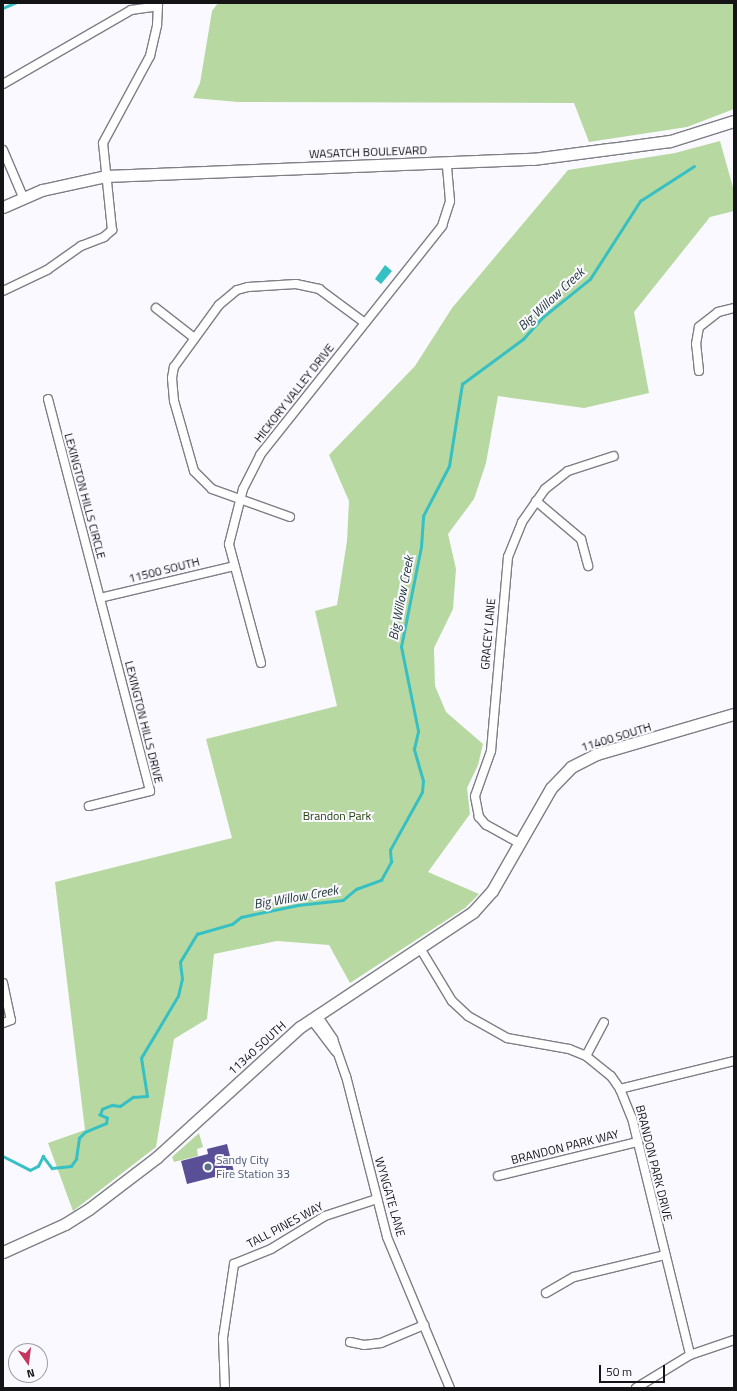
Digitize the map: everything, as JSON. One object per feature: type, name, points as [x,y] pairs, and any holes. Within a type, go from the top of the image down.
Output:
[{"type":"street","points":[[3,84],[131,10],[158,5],[150,56],[105,137],[103,149],[113,223],[110,233],[81,246],[47,270],[3,292]]},
{"type":"street","name":"WASATCH BOULEVARD","points":[[3,206],[23,197],[62,184],[106,176],[558,157],[653,144],[697,134],[734,121]]},
{"type":"street","points":[[3,150],[23,197]]},
{"type":"street","name":"HICKORY VALLEY DRIVE","points":[[261,663],[234,566],[230,532],[239,500],[260,455],[442,226],[450,201],[447,162]]},
{"type":"street","points":[[290,517],[239,500],[202,481],[189,458],[174,401],[172,378],[179,356],[227,297],[237,290],[260,285],[296,284],[319,289],[365,324]]},
{"type":"street","points":[[156,308],[193,338]]},
{"type":"street","points":[[700,371],[696,344],[699,327],[718,312],[734,308]]},
{"type":"street","name":"LEXINGTON HILLS CIRCLE","points":[[48,399],[100,598]]},
{"type":"street","name":"GRACEY LANE","points":[[520,842],[486,825],[479,817],[475,796],[491,751],[508,557],[522,522],[536,501],[568,471],[614,456]]},
{"type":"street","points":[[536,501],[580,538],[588,566]]},
{"type":"street","name":"11500 SOUTH","points":[[100,598],[234,566]]},
{"type":"street","name":"LEXINGTON HILLS DRIVE","points":[[89,806],[150,792],[100,598]]},
{"type":"street","name":"11400 SOUTH","points":[[420,948],[462,921],[483,903],[555,782],[577,763],[596,754],[734,714]]},
{"type":"street","name":"11340 SOUTH","points":[[3,1252],[65,1224],[122,1184],[162,1152],[278,1045],[314,1017],[420,948]]},
{"type":"street","name":"BRANDON PARK DRIVE","points":[[420,948],[452,1001],[486,1028],[507,1038],[569,1049],[586,1056],[611,1076],[620,1089],[638,1142],[690,1355]]},
{"type":"street","points":[[3,983],[7,1022]]},
{"type":"street","name":"WYNGATE LANE","points":[[314,1017],[333,1039],[336,1052],[346,1076],[387,1237],[450,1388]]},
{"type":"street","points":[[586,1056],[604,1022]]},
{"type":"street","points":[[620,1089],[734,1061]]},
{"type":"street","name":"BRANDON PARK WAY","points":[[498,1176],[638,1142]]},
{"type":"street","name":"TALL PINES WAY","points":[[224,1388],[223,1338],[234,1264],[271,1249],[325,1216],[377,1199]]},
{"type":"street","points":[[546,1293],[574,1277],[665,1255]]},
{"type":"street","points":[[350,1342],[364,1345],[381,1343],[424,1325]]},
{"type":"street","points":[[636,1388],[690,1355],[734,1340]]},
{"type":"green space","points":[[218,3],[734,3],[734,109],[687,127],[589,142],[574,103],[238,102],[193,98],[200,83],[212,11]]},
{"type":"green space","name":"Brandon Park","points":[[720,141],[734,191],[734,211],[710,217],[634,312],[649,393],[584,408],[498,396],[486,463],[474,499],[448,534],[456,569],[453,609],[434,648],[435,686],[446,712],[483,744],[478,765],[467,788],[470,814],[428,872],[479,894],[465,908],[350,983],[329,945],[277,941],[214,954],[207,1019],[174,1039],[156,1147],[73,1211],[48,1143],[85,1130],[55,882],[232,838],[206,739],[337,706],[315,611],[337,605],[347,541],[349,501],[329,455],[415,366],[452,308],[568,170],[675,153]]},
{"type":"green space","points":[[199,1133],[203,1147],[197,1149],[198,1156],[174,1162],[172,1157]]},
{"type":"water","points":[[385,265],[392,271],[381,284],[375,279]]},
{"type":"building","name":"Sandy City Fire Station 33","points":[[227,1144],[234,1172],[187,1184],[181,1161],[208,1154],[207,1149]]},
{"type":"waterway","points":[[3,8],[15,3]]},
{"type":"waterway","name":"Big Willow Creek","points":[[3,1156],[30,1170],[38,1166],[43,1156],[52,1168],[71,1166],[76,1159],[79,1138],[85,1132],[106,1123],[107,1118],[100,1115],[102,1109],[112,1105],[120,1106],[133,1097],[147,1096],[141,1058],[178,996],[182,979],[180,962],[197,934],[232,924],[241,917],[298,905],[343,900],[356,889],[381,880],[391,862],[390,850],[422,792],[423,781],[414,749],[418,731],[401,647],[421,547],[423,516],[449,466],[462,384],[523,339],[543,317],[590,279],[640,201],[694,166]]},
{"type":"place","name":"Sandy City Fire Station 33","points":[[208,1167]]}]
